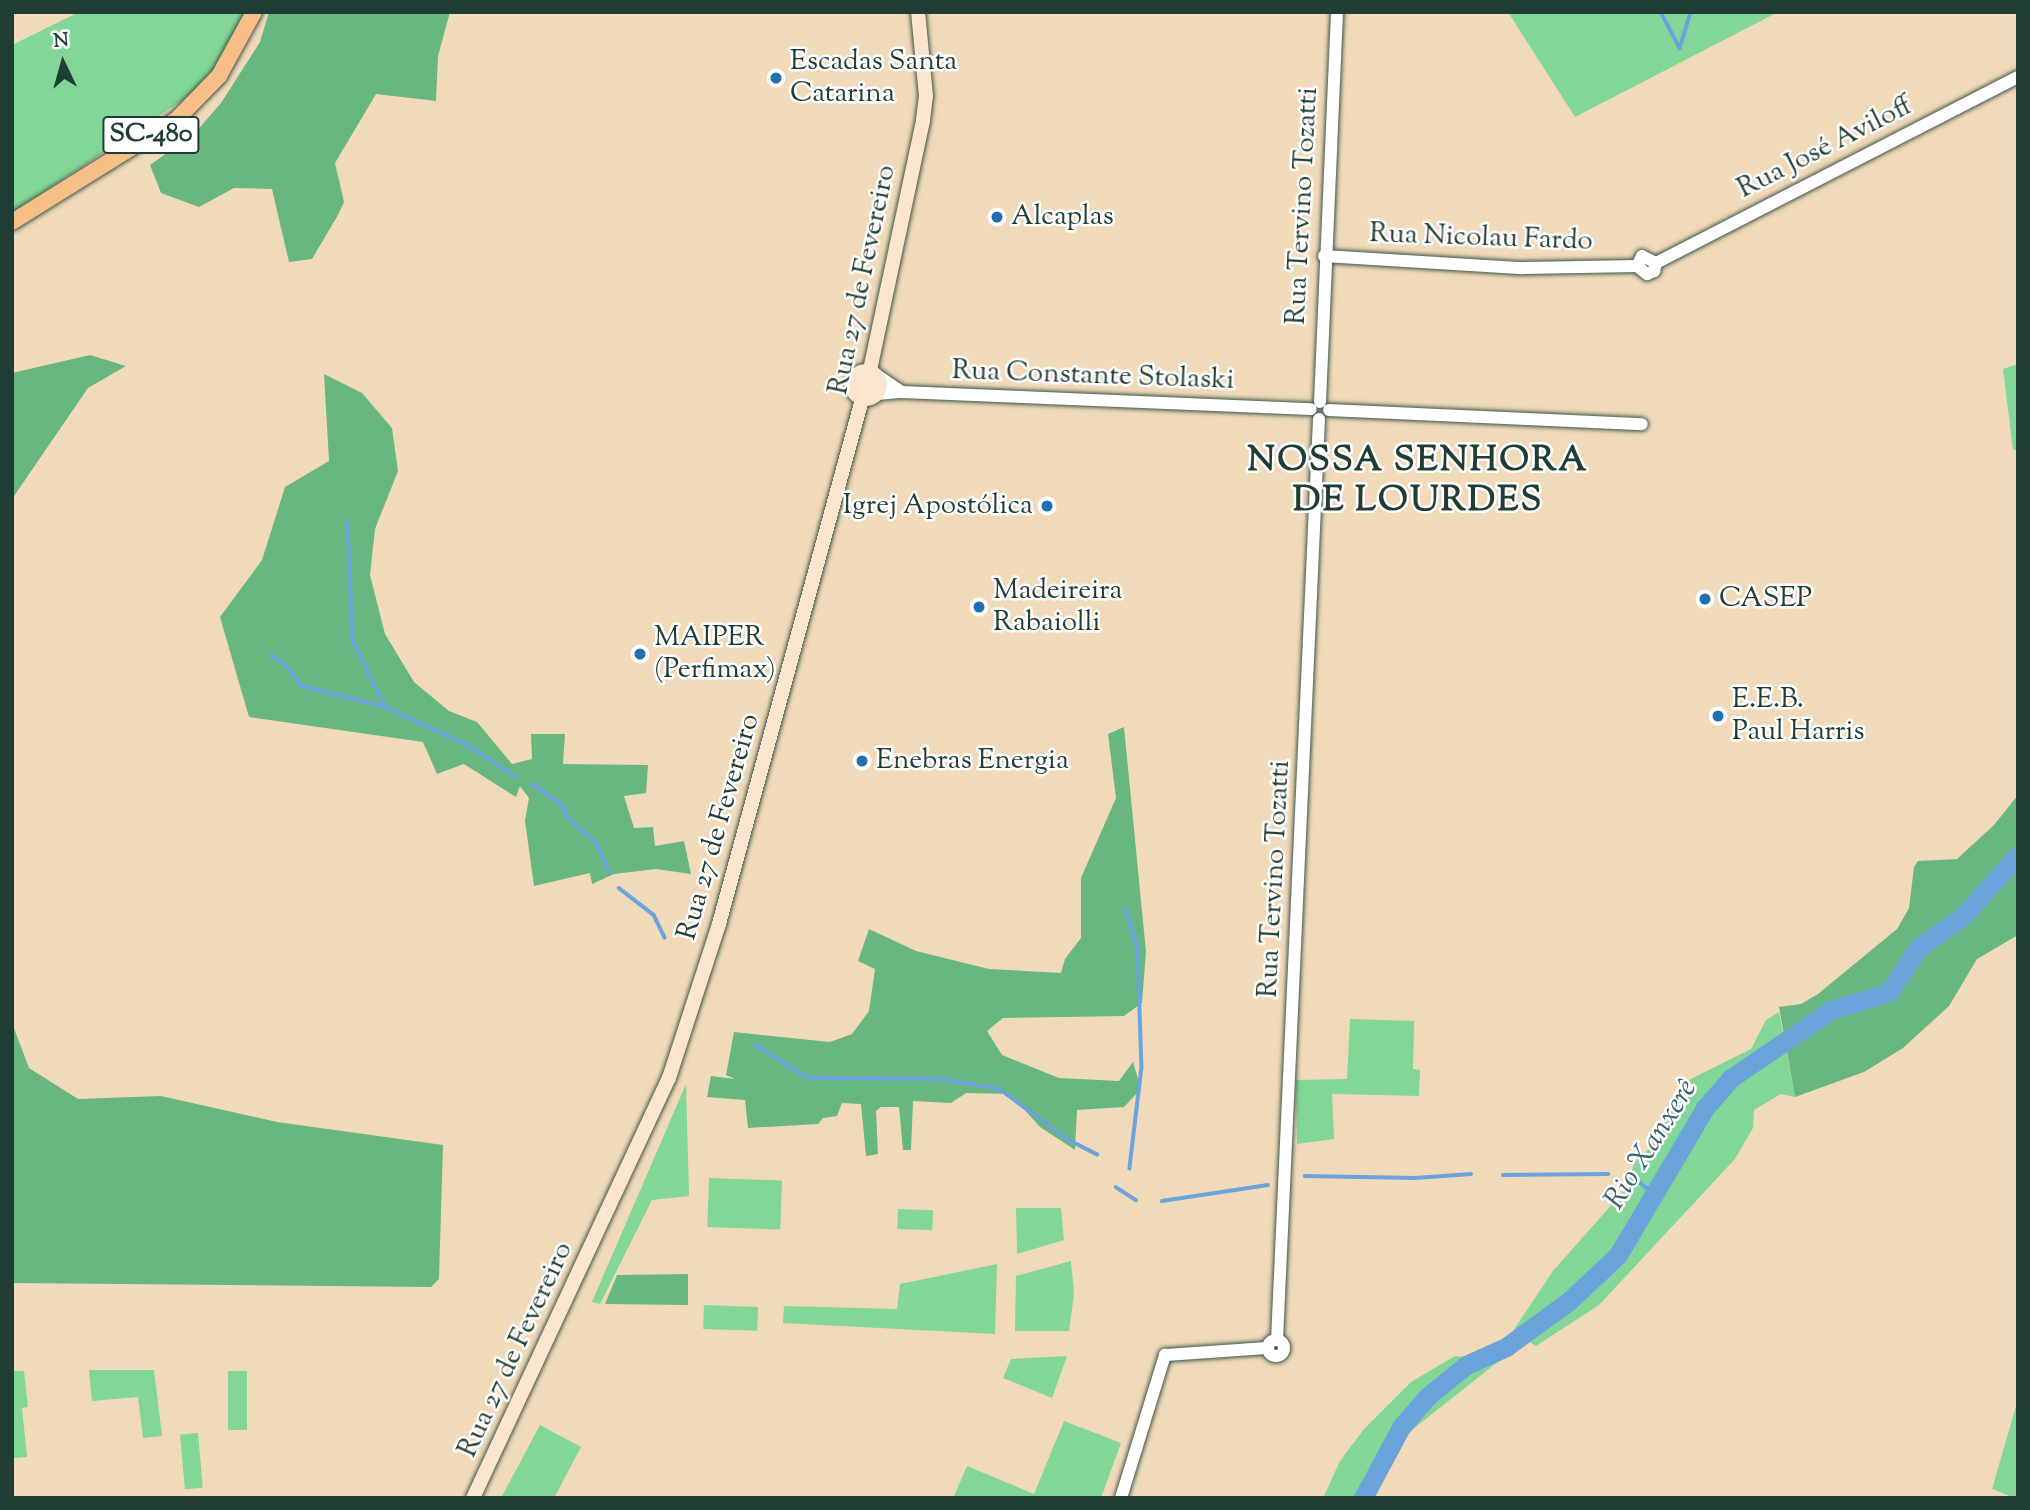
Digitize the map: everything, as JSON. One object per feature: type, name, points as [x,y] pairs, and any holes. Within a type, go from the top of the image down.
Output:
[{"type":"main road","name":"SC-480","points":[[12,222],[176,120],[219,76],[254,12]]},
{"type":"main road","name":"Rua 27 de Fevereiro","points":[[473,1498],[669,1078],[719,925],[870,396],[926,96],[918,12]]},
{"type":"street","name":"Rua Tervino Tozatti","points":[[1121,1498],[1165,1355],[1273,1344],[1320,410],[1324,256],[1337,12]]},
{"type":"street","name":"Rua José Aviloff","points":[[1637,266],[1642,256],[1656,263],[2018,77]]},
{"type":"street","name":"Rua Nicolau Fardo","points":[[1324,256],[1522,268],[1637,266]]},
{"type":"street","points":[[874,373],[902,392]]},
{"type":"street","name":"Rua Constante Stolaski","points":[[870,396],[902,392],[1642,424]]},
{"type":"green space","points":[[79,12],[245,12],[213,74],[195,92],[12,213],[12,45]]},
{"type":"green space","points":[[269,12],[450,12],[438,56],[436,101],[376,94],[335,163],[344,202],[338,215],[312,259],[289,262],[272,189],[234,188],[199,207],[161,193],[150,165],[195,133],[221,103],[260,42]]},
{"type":"green space","points":[[1508,12],[1778,12],[1575,117]]},
{"type":"green space","points":[[90,355],[126,366],[88,388],[12,499],[12,373]]},
{"type":"green space","points":[[2018,364],[2018,450],[2013,450],[2003,369]]},
{"type":"green space","points":[[324,374],[362,393],[392,428],[398,471],[375,529],[370,575],[385,634],[414,682],[449,711],[477,722],[512,764],[532,759],[531,734],[565,734],[563,764],[648,765],[646,793],[624,796],[634,828],[653,827],[655,846],[684,841],[691,874],[656,869],[614,874],[592,884],[590,873],[534,886],[525,821],[529,798],[520,786],[516,797],[464,764],[437,774],[423,742],[249,717],[220,617],[262,560],[285,487],[329,461]]},
{"type":"green space","points":[[1124,727],[1146,952],[1142,1003],[1124,1016],[1003,1018],[987,1031],[1002,1055],[1059,1078],[1119,1081],[1133,1062],[1141,1089],[1124,1107],[1077,1110],[1075,1150],[1040,1127],[1010,1094],[966,1093],[951,1103],[913,1101],[911,1150],[903,1150],[899,1107],[881,1107],[876,1111],[878,1154],[866,1156],[861,1104],[842,1103],[837,1116],[823,1118],[818,1124],[748,1128],[745,1100],[707,1097],[711,1076],[735,1079],[726,1075],[734,1032],[830,1042],[852,1034],[869,1011],[875,969],[858,961],[869,929],[916,951],[989,969],[1061,973],[1065,959],[1081,938],[1081,878],[1116,798],[1108,734]]},
{"type":"green space","points":[[2018,795],[2018,935],[1977,959],[1949,1006],[1903,1048],[1864,1072],[1795,1097],[1779,1007],[1801,1004],[1818,994],[1897,929],[1909,908],[1914,867],[1918,861],[1957,859],[1994,825]]},
{"type":"green space","points":[[1779,1012],[1795,1097],[1781,1094],[1754,1110],[1753,1128],[1735,1159],[1599,1305],[1536,1346],[1513,1331],[1553,1271],[1622,1193],[1636,1160],[1648,1150],[1687,1081],[1751,1049],[1766,1020]]},
{"type":"green space","points":[[1350,1019],[1414,1021],[1413,1069],[1420,1070],[1419,1096],[1332,1094],[1334,1139],[1297,1144],[1296,1080],[1347,1079]]},
{"type":"green space","points":[[12,1023],[29,1068],[78,1099],[161,1096],[277,1122],[443,1145],[439,1279],[431,1287],[12,1283]]},
{"type":"green space","points":[[686,1084],[689,1196],[652,1200],[600,1304],[592,1302]]},
{"type":"green space","points":[[709,1178],[782,1181],[780,1230],[707,1227]]},
{"type":"green space","points":[[1016,1208],[1061,1208],[1064,1240],[1017,1254]]},
{"type":"green space","points":[[898,1209],[933,1210],[932,1230],[897,1229]]},
{"type":"green space","points":[[1071,1261],[1074,1294],[1069,1331],[1015,1331],[1016,1276]]},
{"type":"green space","points":[[997,1264],[995,1334],[783,1323],[784,1306],[897,1309],[900,1284]]},
{"type":"green space","points":[[688,1274],[688,1305],[605,1304],[617,1275]]},
{"type":"green space","points":[[704,1305],[758,1307],[757,1331],[703,1329]]},
{"type":"green space","points":[[1067,1356],[1052,1398],[1003,1378],[1011,1359]]},
{"type":"green space","points":[[1455,1356],[1499,1361],[1408,1433],[1390,1459],[1375,1498],[1323,1498],[1340,1461],[1364,1429],[1411,1382]]},
{"type":"green space","points":[[89,1370],[154,1370],[162,1436],[143,1438],[138,1397],[92,1401]]},
{"type":"green space","points":[[12,1371],[24,1371],[28,1407],[22,1408],[27,1457],[12,1458]]},
{"type":"green space","points":[[228,1371],[247,1371],[247,1430],[228,1430]]},
{"type":"green space","points":[[2018,1399],[2018,1498],[2015,1498],[1992,1489]]},
{"type":"green space","points":[[1064,1421],[1121,1443],[1101,1498],[954,1496],[967,1466],[1034,1494]]},
{"type":"green space","points":[[540,1425],[581,1447],[554,1498],[501,1498]]},
{"type":"green space","points":[[198,1433],[203,1488],[185,1489],[180,1435]]},
{"type":"waterway","points":[[1661,12],[1680,48]]},
{"type":"waterway","points":[[1680,47],[1691,12]]},
{"type":"waterway","points":[[348,521],[353,640],[385,707]]},
{"type":"waterway","points":[[271,655],[286,665],[302,686],[385,707],[466,744],[516,777]]},
{"type":"waterway","points":[[532,784],[562,804],[568,818],[597,843],[609,871]]},
{"type":"waterway","name":"Rio Xanxerê","points":[[1363,1498],[1401,1427],[1428,1396],[1466,1365],[1506,1347],[1569,1301],[1618,1255],[1705,1108],[1731,1078],[1831,1010],[1889,992],[1918,948],[1962,917],[2018,855]]},
{"type":"waterway","points":[[619,888],[654,915],[665,938]]},
{"type":"waterway","points":[[1126,908],[1138,949],[1142,1067],[1130,1168]]},
{"type":"waterway","points":[[756,1045],[808,1078],[942,1079],[1000,1089],[1067,1139],[1097,1154]]},
{"type":"waterway","points":[[1305,1176],[1415,1178],[1471,1174]]},
{"type":"waterway","points":[[1503,1175],[1608,1174]]},
{"type":"waterway","points":[[1629,1174],[1653,1193]]},
{"type":"waterway","points":[[1162,1201],[1268,1185]]},
{"type":"waterway","points":[[1116,1187],[1136,1200]]},
{"type":"place","name":"Escadas Santa Catarina","points":[[776,78]]},
{"type":"place","name":"Alcaplas","points":[[997,217]]},
{"type":"place","name":"Igrej Apostólica","points":[[1047,506]]},
{"type":"place","name":"CASEP","points":[[1705,599]]},
{"type":"place","name":"Madeireira Rabaiolli","points":[[979,607]]},
{"type":"place","name":"MAIPER (Perfimax)","points":[[640,654]]},
{"type":"place","name":"E.E.B. Paul Harris","points":[[1718,716]]},
{"type":"place","name":"Enebras Energia","points":[[862,761]]},
{"type":"district","name":"NOSSA SENHORA DE LOURDES","points":[[1418,482]]}]
